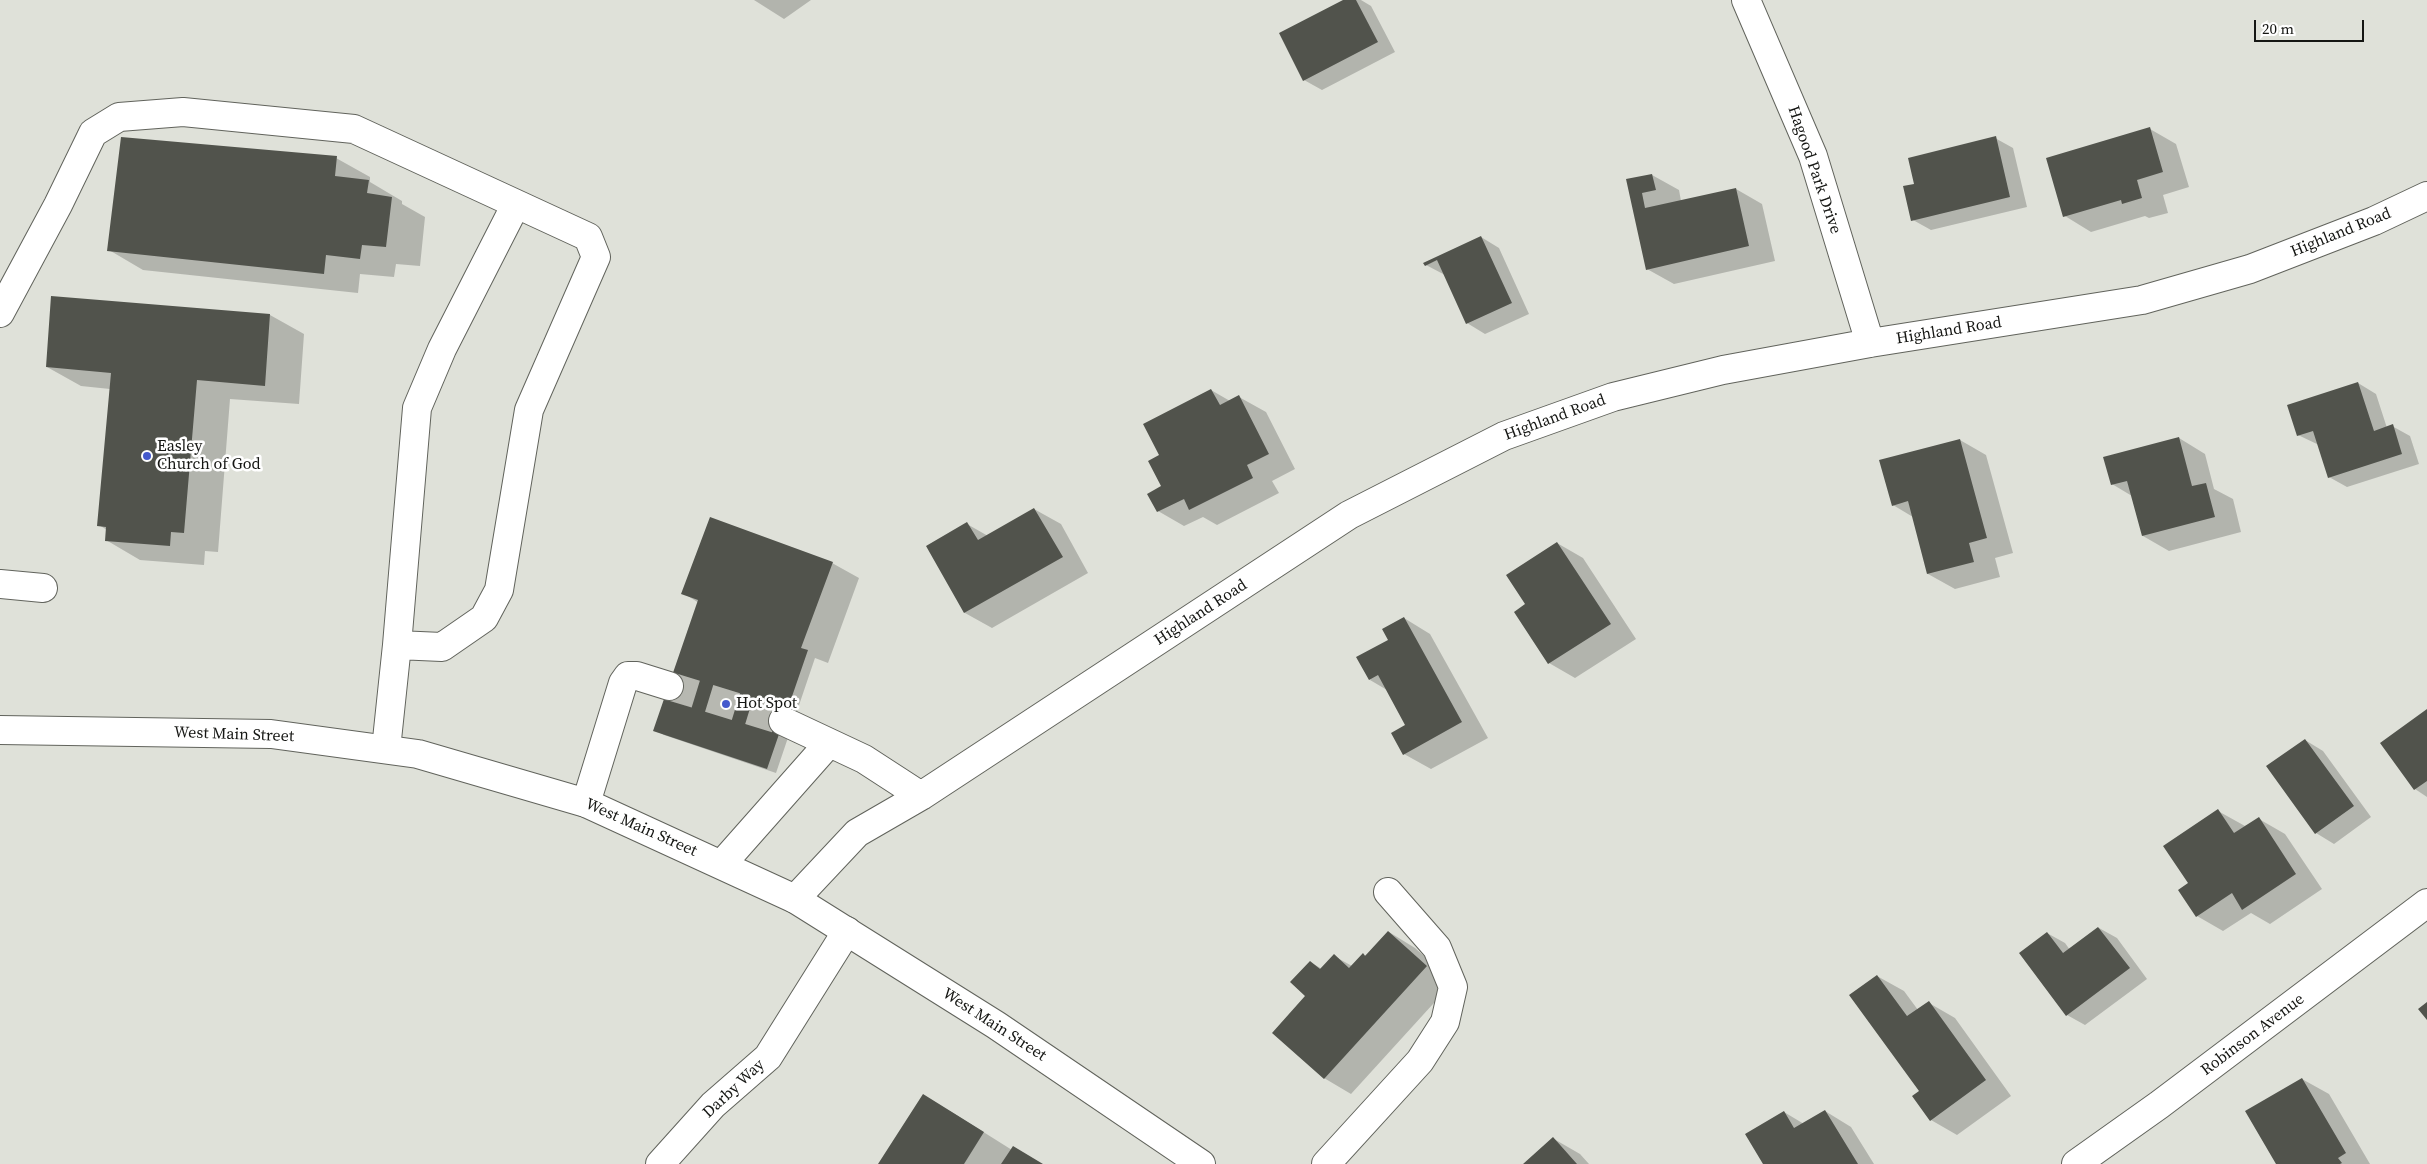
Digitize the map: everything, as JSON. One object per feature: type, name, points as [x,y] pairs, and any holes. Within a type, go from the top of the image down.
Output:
[{"type":"street","name":"Hagood Park Drive","points":[[1746,0],[1813,156],[1870,344]]},
{"type":"street","points":[[0,313],[58,205],[93,133],[119,118],[183,112],[354,129],[588,237],[596,257],[529,410],[499,590],[484,618],[442,647],[397,645]]},
{"type":"street","name":"Highland Road","points":[[795,899],[857,834],[921,796],[1349,515],[1504,436],[1613,397],[1723,370],[2142,300],[2250,269],[2374,221],[2427,196]]},
{"type":"street","points":[[386,749],[397,645],[416,408],[442,349],[516,204]]},
{"type":"street","points":[[0,584],[43,588]]},
{"type":"street","points":[[586,803],[623,683],[628,676],[637,676],[669,686]]},
{"type":"street","points":[[783,721],[864,760],[921,796]]},
{"type":"street","name":"West Main Street","points":[[0,730],[271,734],[418,754],[586,803],[795,899],[996,1024],[1200,1164]]},
{"type":"street","points":[[722,864],[829,743]]},
{"type":"street","points":[[1326,1164],[1420,1061],[1445,1022],[1452,987],[1437,948],[1388,892]]},
{"type":"street","name":"Robinson Avenue","points":[[2076,1164],[2159,1105],[2427,903]]},
{"type":"street","name":"Darby Way","points":[[660,1164],[713,1106],[768,1057],[846,931]]},
{"type":"building","points":[[1343,0],[1356,0],[1378,42],[1303,81],[1279,33]]},
{"type":"building","points":[[2150,127],[2163,172],[2137,180],[2142,198],[2122,204],[2121,200],[2063,217],[2046,158]]},
{"type":"building","points":[[1996,136],[2010,197],[1911,221],[1903,186],[1914,184],[1908,158]]},
{"type":"building","points":[[121,137],[337,156],[335,176],[369,180],[367,193],[392,197],[386,247],[362,245],[360,259],[326,255],[324,274],[107,251]]},
{"type":"building","points":[[1652,174],[1656,190],[1642,193],[1645,208],[1736,188],[1749,246],[1646,270],[1626,179]]},
{"type":"building","points":[[1481,236],[1512,303],[1466,324],[1437,260],[1425,266],[1423,263]]},
{"type":"building","name":"Easley Church of God","points":[[51,296],[270,314],[265,386],[197,380],[184,533],[171,532],[170,546],[105,541],[106,527],[97,526],[111,373],[46,367]]},
{"type":"building","points":[[2358,382],[2374,431],[2393,424],[2402,454],[2328,478],[2313,431],[2297,436],[2287,405]]},
{"type":"building","points":[[1211,389],[1220,405],[1239,395],[1269,454],[1247,465],[1253,478],[1189,510],[1184,499],[1157,512],[1147,494],[1161,486],[1148,461],[1159,455],[1143,424]]},
{"type":"building","points":[[2179,437],[2192,486],[2206,483],[2215,517],[2142,536],[2127,481],[2111,485],[2103,457]]},
{"type":"building","points":[[1960,439],[1987,538],[1969,543],[1974,562],[1927,574],[1908,501],[1892,506],[1879,460]]},
{"type":"building","points":[[1034,508],[1063,557],[964,613],[926,546],[967,522],[978,540]]},
{"type":"building","points":[[710,517],[833,562],[801,648],[808,650],[767,769],[653,731],[698,600],[681,594]]},
{"type":"building","points":[[1557,542],[1611,624],[1548,664],[1514,612],[1525,604],[1506,575]]},
{"type":"building","points":[[1404,617],[1462,722],[1403,755],[1391,733],[1405,725],[1378,675],[1369,680],[1356,657],[1388,640],[1382,629]]},
{"type":"building","points":[[2427,709],[2427,781],[2414,790],[2380,743]]},
{"type":"building","points":[[2305,739],[2354,806],[2315,834],[2266,766]]},
{"type":"building","points":[[2218,809],[2234,833],[2259,817],[2296,874],[2242,910],[2232,893],[2196,917],[2178,890],[2188,883],[2163,846]]},
{"type":"building","points":[[2098,927],[2130,968],[2066,1016],[2019,953],[2047,932],[2063,953]]},
{"type":"building","points":[[1388,931],[1427,966],[1324,1079],[1272,1033],[1305,996],[1290,982],[1310,961],[1320,969],[1334,954],[1349,968],[1363,953],[1365,956]]},
{"type":"building","points":[[1877,975],[1907,1016],[1929,1001],[1986,1080],[1930,1121],[1912,1096],[1919,1091],[1849,995]]},
{"type":"building","points":[[2427,1002],[2427,1020],[2418,1009]]},
{"type":"building","points":[[2302,1078],[2346,1153],[2338,1158],[2342,1163],[2340,1164],[2276,1164],[2245,1111]]},
{"type":"building","points":[[923,1094],[984,1132],[964,1164],[878,1164]]},
{"type":"building","points":[[1825,1110],[1858,1164],[1763,1164],[1745,1134],[1784,1111],[1794,1128]]},
{"type":"building","points":[[1553,1137],[1577,1164],[1523,1164]]},
{"type":"building","points":[[1013,1146],[1043,1164],[1001,1164]]},
{"type":"tunnel","points":[[669,686],[783,721]]},
{"type":"place","name":"Easley Church of God","points":[[147,456]]},
{"type":"place","name":"Hot Spot","points":[[726,704]]}]
